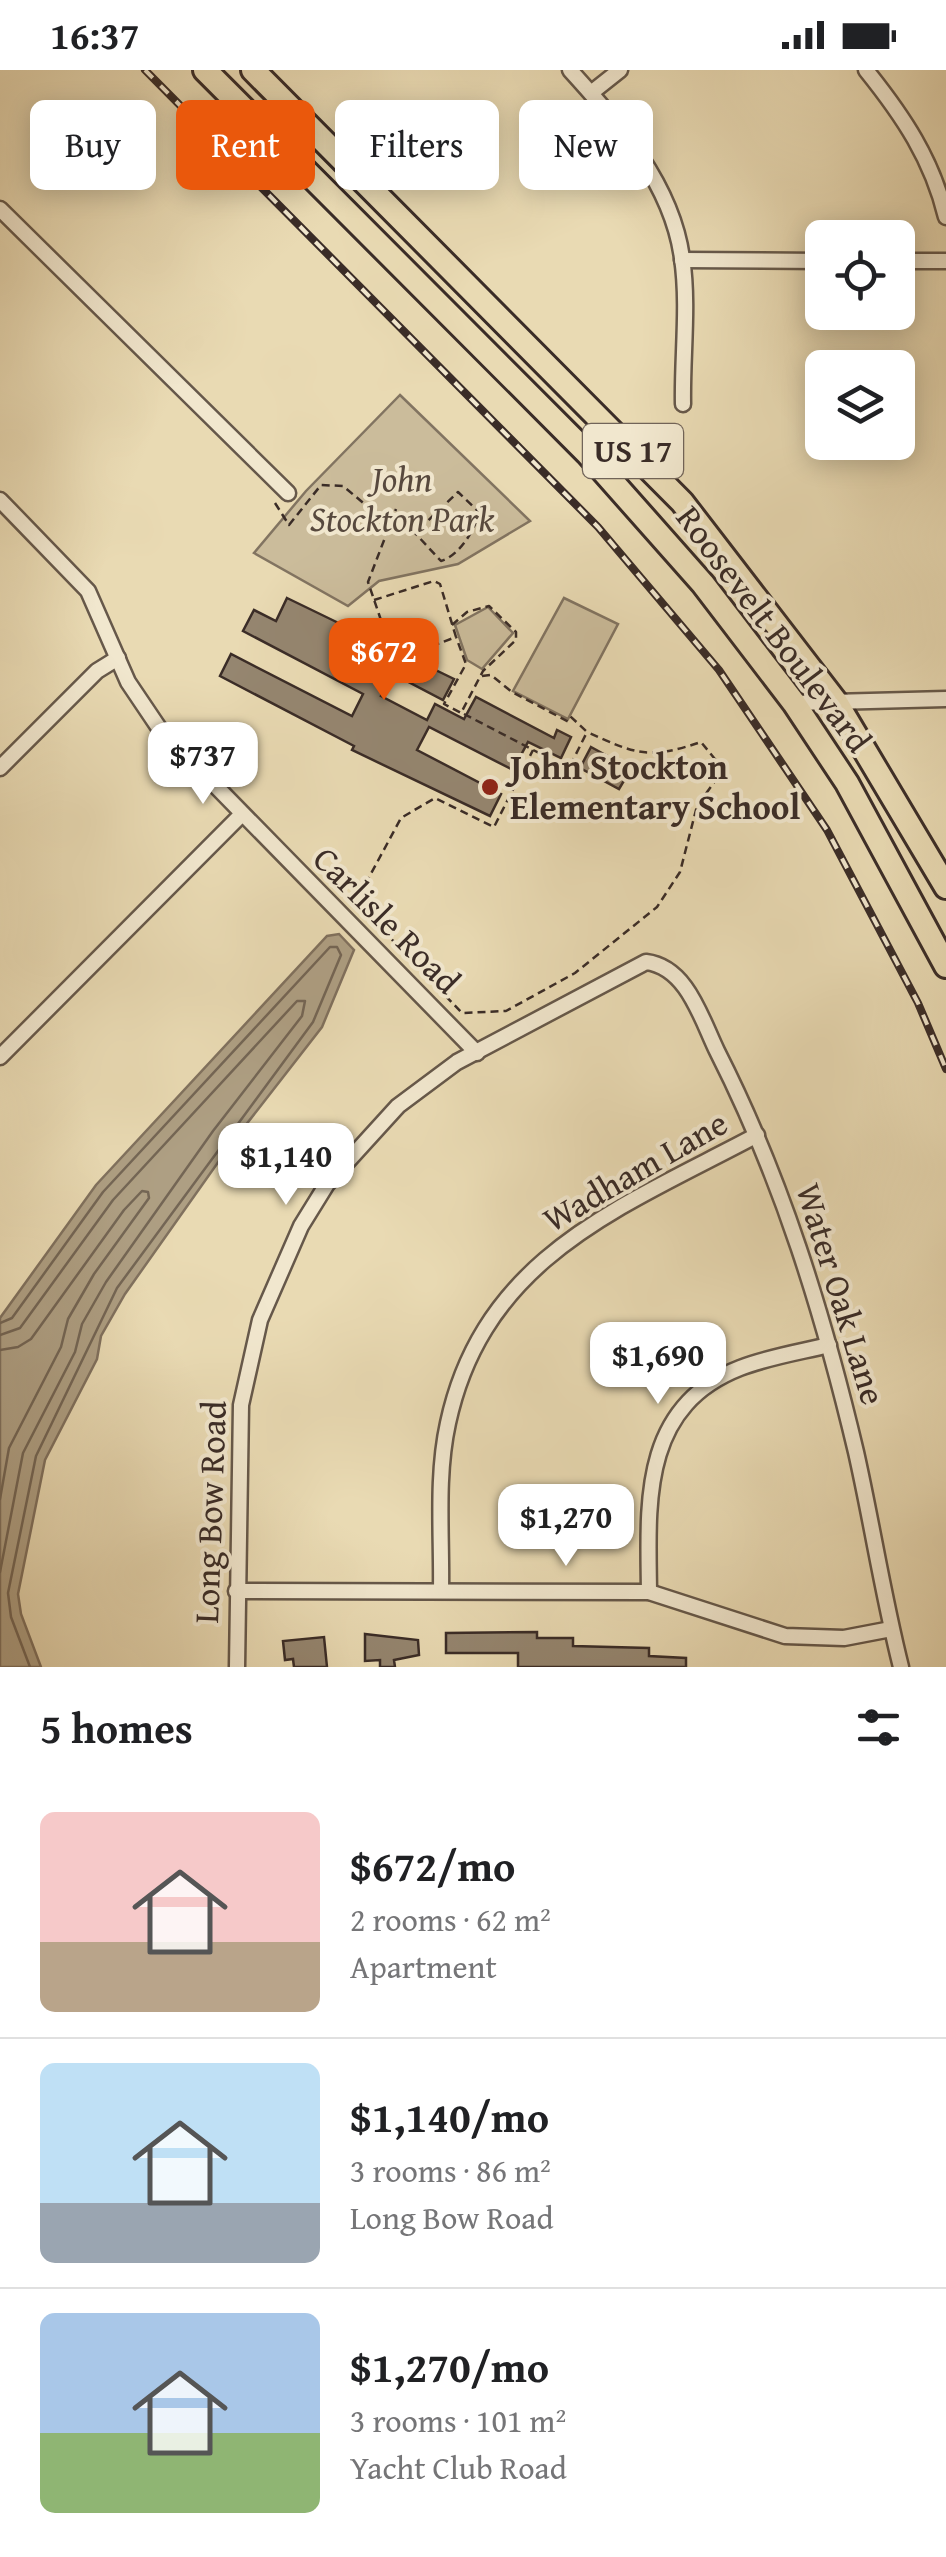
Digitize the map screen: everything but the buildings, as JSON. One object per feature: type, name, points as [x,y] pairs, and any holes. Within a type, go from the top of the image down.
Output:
[{"type":"highway","name":"Roosevelt Boulevard","points":[[205,70],[630,498],[716,599],[794,703],[885,848],[946,966]]},
{"type":"highway","name":"Roosevelt Boulevard","points":[[253,70],[671,490],[744,578],[836,702],[946,887]]},
{"type":"street","points":[[570,70],[643,160],[661,192],[682,260],[682,404]]},
{"type":"street","points":[[591,93],[620,70]]},
{"type":"street","points":[[866,70],[913,131],[929,161],[946,217]]},
{"type":"street","points":[[0,209],[288,493]]},
{"type":"street","points":[[682,260],[805,260]]},
{"type":"street","points":[[915,261],[946,261]]},
{"type":"street","name":"Carlisle Road","points":[[0,500],[88,591],[139,703],[240,816],[477,1054]]},
{"type":"street","points":[[0,768],[97,671],[118,658]]},
{"type":"street","points":[[794,703],[946,699]]},
{"type":"street","points":[[0,1056],[240,816]]},
{"type":"street","name":"Long Bow Road","points":[[236,1667],[242,1405],[260,1320],[276,1276],[327,1184],[398,1106],[457,1062],[632,965],[660,964]]},
{"type":"street","name":"Water Oak Lane","points":[[660,964],[682,982],[757,1135],[814,1286],[901,1667]]},
{"type":"street","name":"Wadham Lane","points":[[441,1590],[442,1464],[448,1424],[475,1346],[500,1304],[536,1264],[569,1237],[757,1135]]},
{"type":"street","points":[[649,1592],[652,1471],[659,1449],[682,1410],[710,1385],[739,1368],[829,1345]]},
{"type":"street","points":[[236,1591],[649,1592],[786,1636],[844,1638],[892,1629]]},
{"type":"path","points":[[288,493],[274,504],[288,525],[320,485],[343,486],[391,526],[416,533],[434,555],[447,561],[476,525],[479,512],[458,492],[416,533]]},
{"type":"path","points":[[394,642],[385,632],[369,576],[396,509]]},
{"type":"path","points":[[374,600],[437,582],[466,664],[444,704],[568,765],[587,732]]},
{"type":"path","points":[[452,625],[467,612],[489,606],[516,632],[516,640],[480,676],[462,713]]},
{"type":"path","points":[[407,649],[416,652],[456,637]]},
{"type":"path","points":[[480,676],[491,675],[512,692],[569,722]]},
{"type":"path","points":[[356,902],[462,1014],[506,1011],[595,959],[670,891],[697,806],[718,777],[719,764],[700,742],[662,755],[630,751],[587,732],[570,716]]},
{"type":"path","points":[[350,914],[400,818],[435,798],[494,827],[533,750]]},
{"type":"green space","name":"John Stockton Park","points":[[400,395],[530,521],[458,564],[379,581],[348,606],[254,553],[306,491]]},
{"type":"green space","points":[[564,598],[618,624],[568,719],[513,691]]},
{"type":"green space","points":[[488,607],[513,633],[482,669],[467,660],[455,625]]},
{"type":"water","points":[[339,934],[354,950],[322,1027],[231,1144],[125,1294],[101,1336],[97,1359],[45,1460],[18,1594],[21,1614],[41,1667],[0,1667],[0,1318],[96,1185],[327,936]]},
{"type":"railway","points":[[145,70],[598,527],[719,670],[827,830],[918,1003],[946,1069]]},
{"type":"place","name":"John Stockton Elementary School","points":[[490,787]]}]
